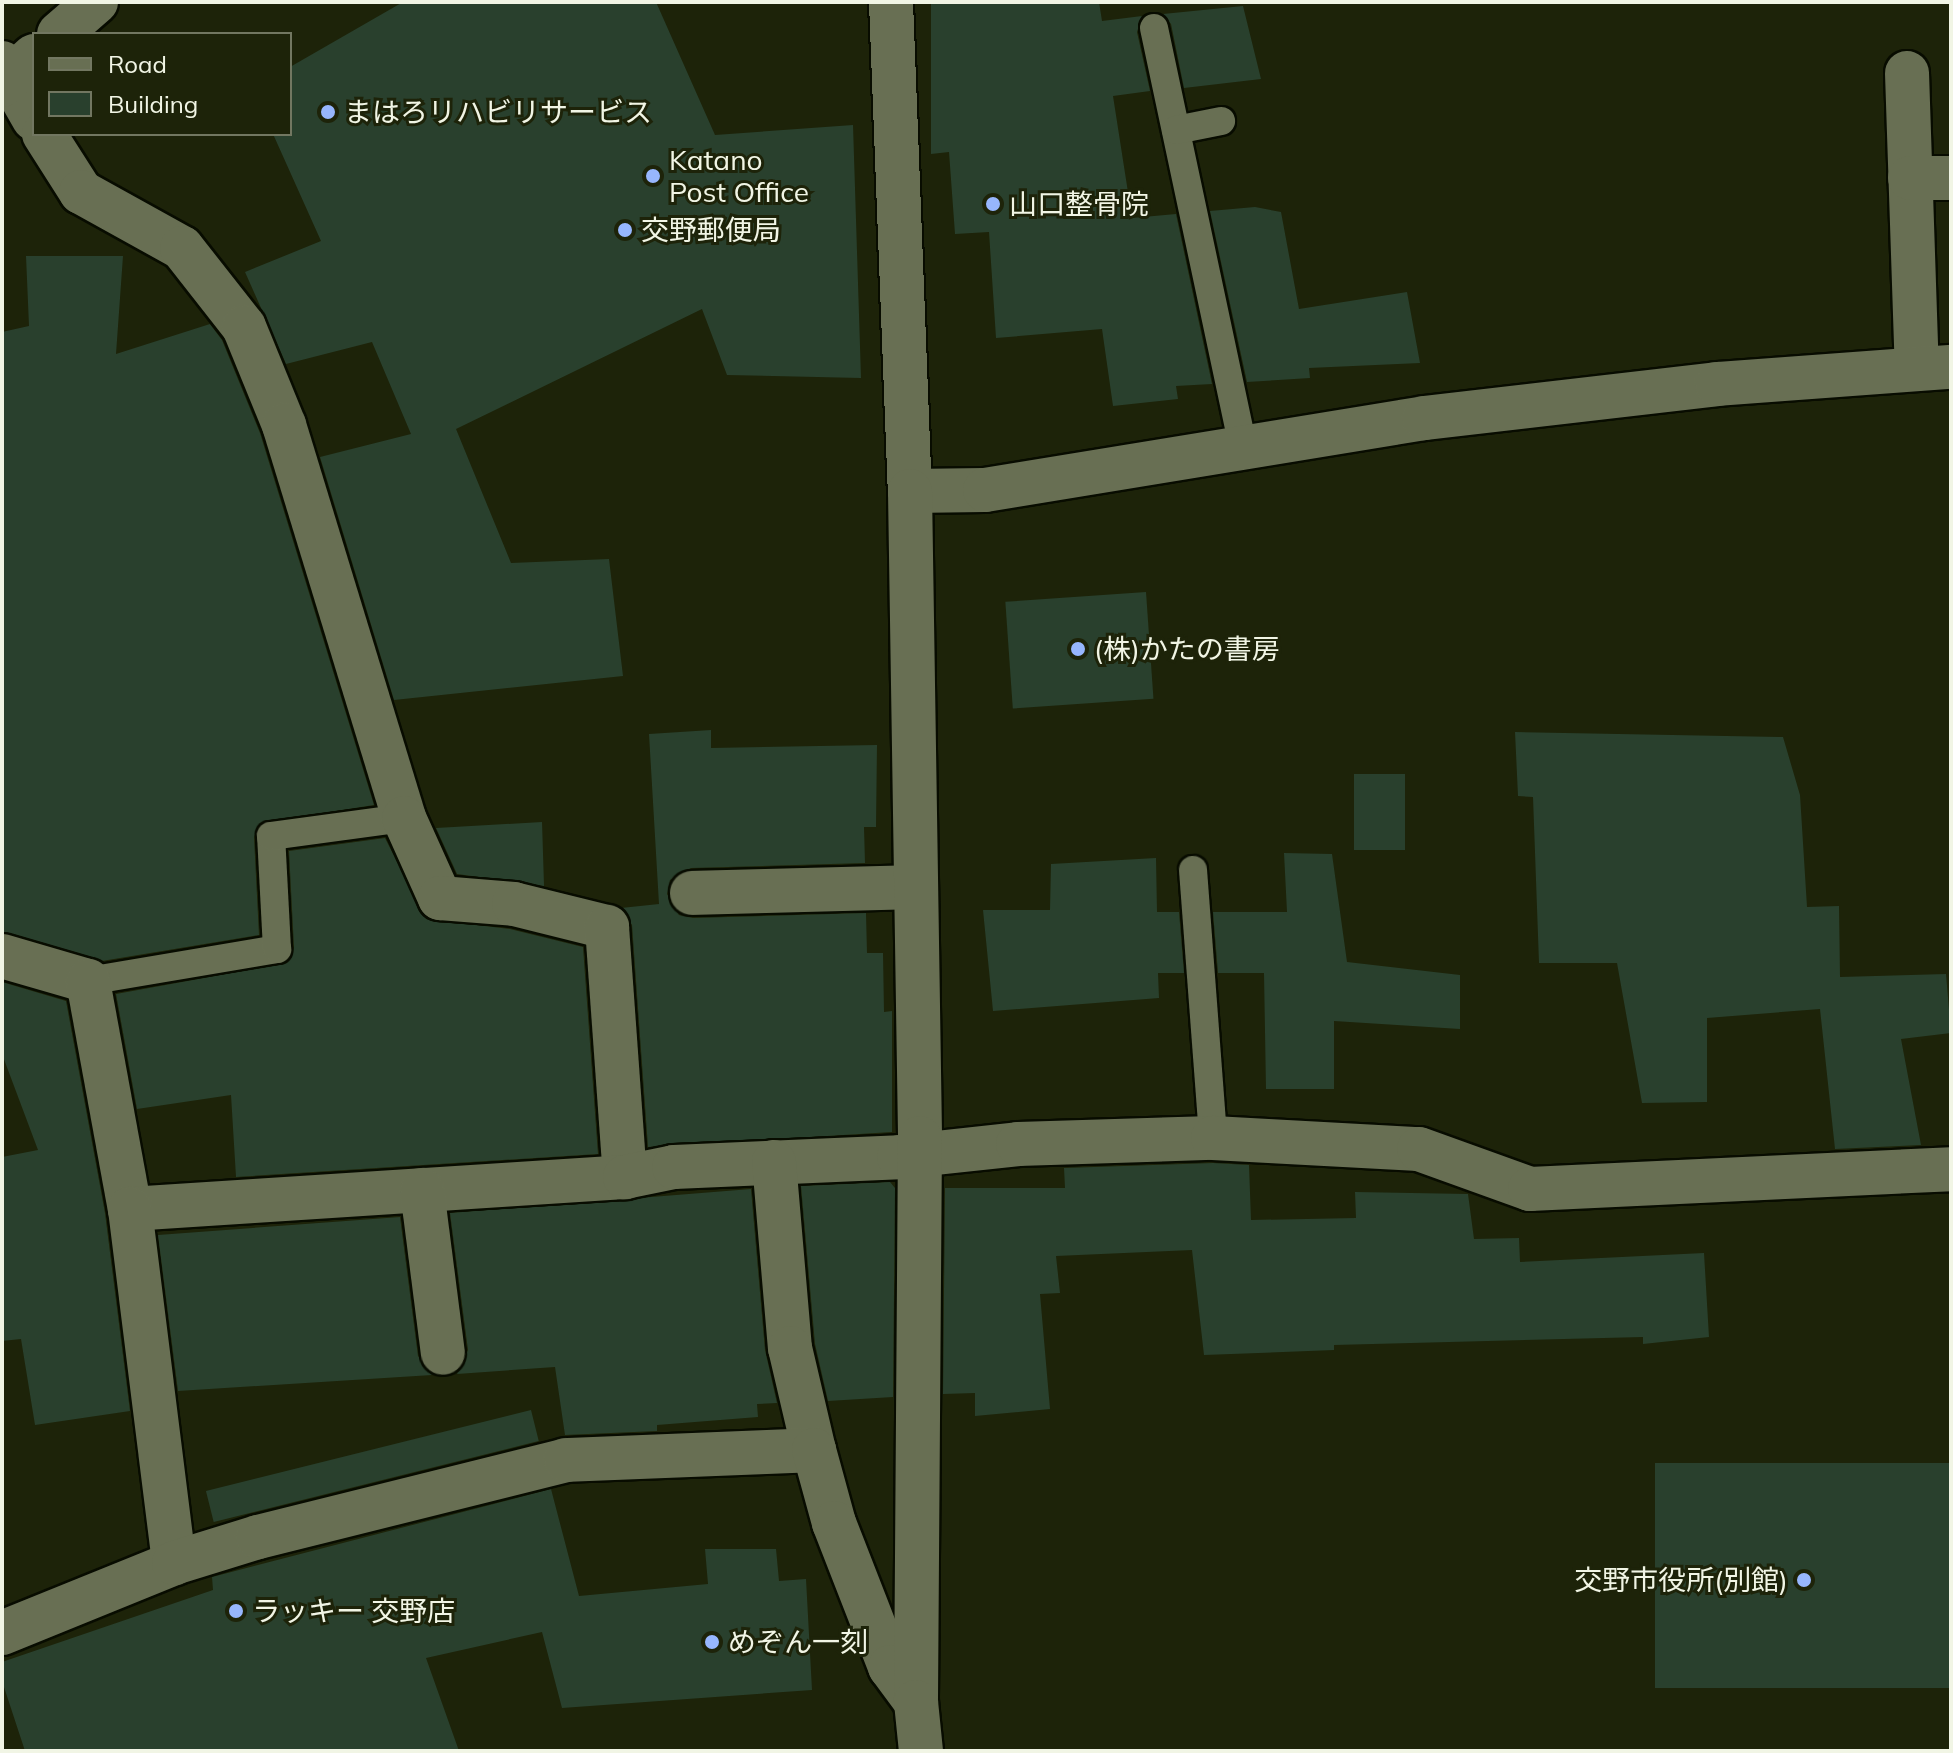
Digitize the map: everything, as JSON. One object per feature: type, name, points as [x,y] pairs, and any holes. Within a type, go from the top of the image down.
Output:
[{"type":"street","points":[[61,32],[96,2]]},
{"type":"street","points":[[891,2],[910,491],[920,1153],[916,1702],[921,1751]]},
{"type":"street","points":[[12,70],[32,115]]},
{"type":"street","points":[[910,491],[985,490],[1455,414],[1717,384],[1934,368],[1931,178],[1907,73]]},
{"type":"street","points":[[45,136],[81,192],[182,248],[244,327],[284,425],[404,818],[440,898],[514,904],[607,927],[625,1177]]},
{"type":"street","points":[[692,893],[916,887]]},
{"type":"street","points":[[2,956],[88,981],[130,1209],[174,1563]]},
{"type":"street","points":[[130,1209],[625,1177],[674,1167],[920,1153],[1018,1144],[1213,1138],[1419,1149],[1530,1189],[1951,1169]]},
{"type":"street","points":[[774,1162],[790,1348],[814,1450],[834,1523],[890,1667],[916,1702]]},
{"type":"street","points":[[422,1190],[443,1353]]},
{"type":"street","points":[[2,1633],[174,1563],[566,1460],[814,1450]]},
{"type":"lane","points":[[1154,28],[1243,447]]},
{"type":"lane","points":[[1176,130],[1221,121]]},
{"type":"lane","points":[[88,981],[277,949],[271,836],[404,818]]},
{"type":"lane","points":[[1193,870],[1213,1138]]},
{"type":"building","points":[[403,2],[656,2],[715,135],[853,125],[861,378],[727,375],[702,309],[456,429],[511,563],[609,559],[623,676],[394,700],[320,457],[411,434],[372,342],[286,364],[245,272],[321,241],[274,136],[292,136],[292,66]]},
{"type":"building","points":[[931,2],[1099,2],[1102,21],[1142,16],[1137,32],[1150,91],[1113,96],[1132,218],[1176,214],[1212,384],[1176,386],[1178,399],[1113,406],[1102,329],[996,338],[989,232],[955,234],[949,152],[931,154]]},
{"type":"building","points":[[1243,6],[1261,79],[1184,88],[1171,24],[1163,14]]},
{"type":"building","points":[[1255,207],[1281,212],[1299,309],[1407,292],[1420,363],[1309,368],[1310,378],[1247,382],[1210,211]]},
{"type":"building","points":[[26,256],[123,256],[116,354],[210,324],[222,340],[260,433],[374,805],[260,823],[254,837],[259,935],[102,961],[2,932],[2,332],[29,326]]},
{"type":"building","name":"(株)かたの書房","points":[[1146,592],[1153,699],[1013,709],[1005,602]]},
{"type":"building","points":[[711,730],[711,748],[877,745],[876,827],[864,827],[865,863],[691,868],[670,880],[667,894],[679,915],[693,918],[866,913],[867,953],[883,953],[884,1012],[892,1011],[892,1132],[648,1147],[632,925],[621,908],[659,904],[649,734]]},
{"type":"building","points":[[1515,732],[1783,737],[1800,795],[1807,907],[1839,906],[1840,977],[1946,974],[1951,1033],[1901,1039],[1921,1145],[1835,1149],[1820,1009],[1707,1018],[1707,1102],[1642,1103],[1617,963],[1539,963],[1533,797],[1518,796]]},
{"type":"building","points":[[1354,774],[1405,774],[1405,850],[1354,850]]},
{"type":"building","points":[[542,822],[544,886],[457,874],[436,828]]},
{"type":"building","points":[[385,838],[426,919],[510,929],[583,947],[598,1154],[236,1177],[231,1095],[137,1109],[116,994],[287,963],[294,948],[289,851]]},
{"type":"building","points":[[1284,853],[1332,854],[1347,962],[1460,975],[1460,1029],[1334,1021],[1334,1089],[1266,1089],[1264,973],[1218,973],[1213,912],[1287,912]]},
{"type":"building","points":[[1156,858],[1157,912],[1179,912],[1184,973],[1158,973],[1159,998],[993,1011],[983,910],[1050,910],[1051,864]]},
{"type":"building","points":[[2,982],[66,1001],[105,1213],[130,1411],[35,1425],[21,1339],[2,1341],[2,1157],[38,1150],[2,1054]]},
{"type":"building","points":[[1213,1163],[1249,1165],[1251,1220],[1356,1218],[1355,1192],[1468,1194],[1474,1239],[1519,1238],[1520,1262],[1704,1253],[1709,1337],[1643,1344],[1643,1337],[1334,1345],[1334,1350],[1204,1355],[1192,1250],[1056,1256],[1060,1293],[1040,1294],[1050,1409],[975,1416],[975,1393],[943,1394],[945,1188],[1065,1188],[1064,1168]]},
{"type":"building","points":[[890,1182],[895,1188],[893,1397],[828,1401],[815,1344],[801,1186]]},
{"type":"building","points":[[751,1189],[765,1350],[777,1403],[757,1404],[758,1417],[657,1425],[657,1431],[565,1435],[555,1367],[457,1374],[468,1350],[450,1213]]},
{"type":"building","points":[[400,1217],[418,1356],[432,1375],[178,1391],[158,1235]]},
{"type":"building","points":[[531,1410],[539,1441],[214,1522],[206,1491]]},
{"type":"building","name":"交野市役所(別館)","points":[[1655,1463],[1951,1463],[1951,1688],[1655,1688]]},
{"type":"building","points":[[551,1489],[579,1596],[708,1584],[705,1549],[776,1549],[779,1581],[806,1579],[812,1690],[562,1708],[542,1632],[426,1658],[459,1751],[25,1751],[2,1681],[2,1662],[213,1590],[212,1577]]},
{"type":"place","name":"まはろリハビリサービス","points":[[328,112]]},
{"type":"place","name":"Katano Post Office","points":[[653,176]]},
{"type":"place","name":"山口整骨院","points":[[993,204]]},
{"type":"place","name":"交野郵便局","points":[[625,230]]},
{"type":"place","name":"(株)かたの書房","points":[[1078,649]]},
{"type":"place","name":"交野市役所(別館)","points":[[1804,1580]]},
{"type":"place","name":"ラッキー 交野店","points":[[236,1611]]},
{"type":"place","name":"めぞん一刻","points":[[712,1642]]}]
